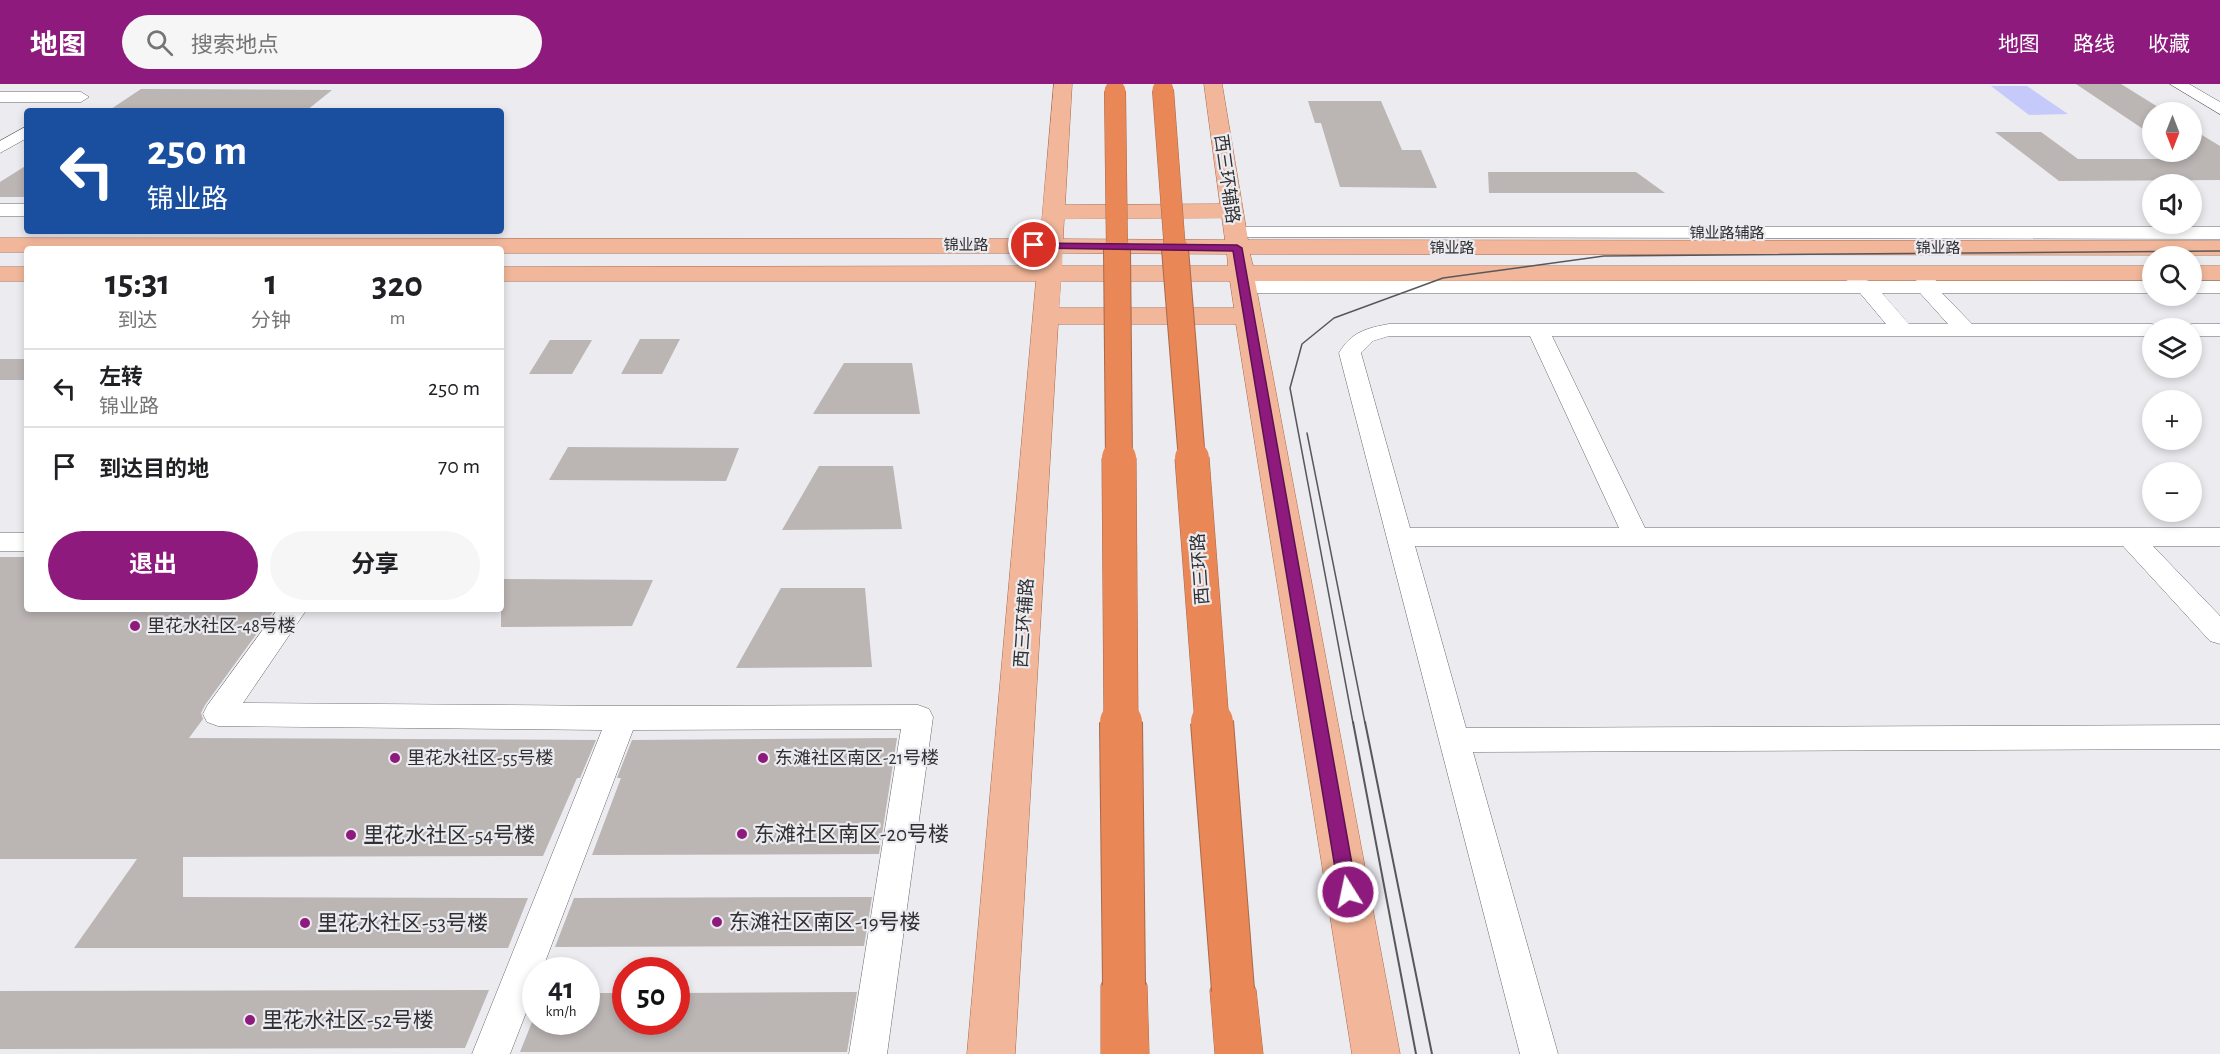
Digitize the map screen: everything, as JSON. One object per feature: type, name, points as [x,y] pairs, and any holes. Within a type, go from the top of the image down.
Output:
[{"type":"highway","points":[[1115,87],[1125,1054]]},
{"type":"highway","name":"西三环路","points":[[1163,87],[1239,1054]]},
{"type":"main road","name":"西三环辅路","points":[[991,1054],[1052,259],[1063,84]]},
{"type":"main road","name":"西三环辅路","points":[[1213,84],[1239,261],[1376,1054]]},
{"type":"main road","points":[[1055,212],[1239,261]]},
{"type":"main road","points":[[1620,233],[1679,248]]},
{"type":"main road","name":"锦业路","points":[[0,245],[75,246]]},
{"type":"main road","name":"锦业路","points":[[1239,261],[1679,248],[2220,248]]},
{"type":"main road","name":"锦业路","points":[[504,252],[1239,261],[1832,273],[1926,280],[2142,273]]},
{"type":"main road","name":"锦业路","points":[[504,274],[1052,259]]},
{"type":"main road","points":[[1047,316],[1239,261]]},
{"type":"main road","points":[[2202,273],[2220,273]]},
{"type":"main road","points":[[0,274],[24,274]]},
{"type":"street","points":[[2178,84],[2220,109]]},
{"type":"street","points":[[2195,84],[2220,99]]},
{"type":"street","points":[[64,108],[94,88]]},
{"type":"street","points":[[0,97],[81,97]]},
{"type":"street","points":[[0,148],[24,133]]},
{"type":"street","points":[[0,210],[24,210]]},
{"type":"street","name":"锦业路辅路","points":[[1239,261],[1620,233],[2220,233]]},
{"type":"street","points":[[1239,261],[1866,287],[1926,280],[2142,287]]},
{"type":"street","points":[[1832,273],[1866,287],[1904,331]]},
{"type":"street","points":[[1926,280],[1967,331]]},
{"type":"street","points":[[2202,287],[2220,286]]},
{"type":"street","points":[[1539,1054],[1350,353],[1354,343],[1369,333],[1389,330],[2142,330]]},
{"type":"street","points":[[1538,330],[1636,537]]},
{"type":"street","points":[[2202,330],[2220,330]]},
{"type":"street","points":[[1400,537],[2220,537]]},
{"type":"street","points":[[2130,537],[2220,634]]},
{"type":"street","points":[[0,542],[24,542]]},
{"type":"street","points":[[291,612],[218,714],[918,717],[868,1054]]},
{"type":"street","points":[[491,1054],[622,717]]},
{"type":"street","points":[[1454,740],[2220,737]]},
{"type":"shaded area","points":[[1991,86],[2027,86],[2068,114],[2029,115]]},
{"type":"building","points":[[2076,84],[2121,84],[2150,102],[2142,102],[2142,128]]},
{"type":"building","points":[[141,89],[332,90],[310,108],[112,108]]},
{"type":"building","points":[[1308,101],[1381,101],[1402,150],[1421,150],[1437,188],[1340,187],[1321,123],[1315,123]]},
{"type":"building","points":[[1995,132],[2041,132],[2078,159],[2202,162],[2202,135],[2220,146],[2220,180],[2202,180],[2202,174],[2142,174],[2142,180],[2059,181]]},
{"type":"building","points":[[24,167],[24,197],[0,197],[0,182]]},
{"type":"building","points":[[1488,172],[1636,172],[1665,193],[1489,193]]},
{"type":"building","points":[[640,339],[680,339],[662,374],[621,374]]},
{"type":"building","points":[[550,340],[592,340],[572,374],[529,374]]},
{"type":"building","points":[[0,359],[24,359],[24,380],[0,380]]},
{"type":"building","points":[[844,363],[912,363],[920,414],[813,414]]},
{"type":"building","points":[[568,447],[739,448],[726,481],[549,480]]},
{"type":"building","points":[[819,466],[893,466],[902,529],[782,530]]},
{"type":"building","points":[[0,557],[24,557],[24,612],[273,612],[205,705],[201,713],[203,719],[189,738],[596,740],[543,856],[183,857],[183,897],[528,898],[508,948],[74,948],[137,859],[0,859]]},
{"type":"building","points":[[504,579],[653,580],[632,626],[501,627],[501,612],[504,612]]},
{"type":"building","points":[[781,588],[865,588],[872,667],[736,668]]},
{"type":"building","points":[[897,738],[879,854],[592,855],[621,778],[617,778],[632,740]]},
{"type":"building","name":"东滩社区南区-19号楼","points":[[872,897],[864,946],[555,947],[574,898]]},
{"type":"building","name":"里花水社区-52号楼","points":[[489,990],[465,1048],[0,1049],[0,991]]},
{"type":"building","points":[[857,992],[847,1052],[520,1052],[527,1035],[600,1035],[600,993],[612,993],[612,1035],[690,1035],[690,993]]},
{"type":"tram line","points":[[1353,723],[1290,388],[1302,344],[1334,318],[1443,278],[1604,256],[2220,251]]},
{"type":"tram line","points":[[1307,433],[1365,723]]},
{"type":"tram line","points":[[1353,722],[1416,1054]]},
{"type":"tram line","points":[[1365,722],[1432,1054]]},
{"type":"place","name":"里花水社区-48号楼","points":[[135,626]]},
{"type":"place","name":"里花水社区-55号楼","points":[[395,758]]},
{"type":"place","name":"东滩社区南区-21号楼","points":[[763,758]]},
{"type":"place","name":"东滩社区南区-20号楼","points":[[742,834]]},
{"type":"place","name":"里花水社区-54号楼","points":[[351,835]]},
{"type":"place","name":"东滩社区南区-19号楼","points":[[717,922]]},
{"type":"place","name":"里花水社区-53号楼","points":[[305,923]]},
{"type":"place","name":"里花水社区-52号楼","points":[[250,1020]]},
{"type":"route","points":[[1034,245],[1237,248],[1348,892]]}]
